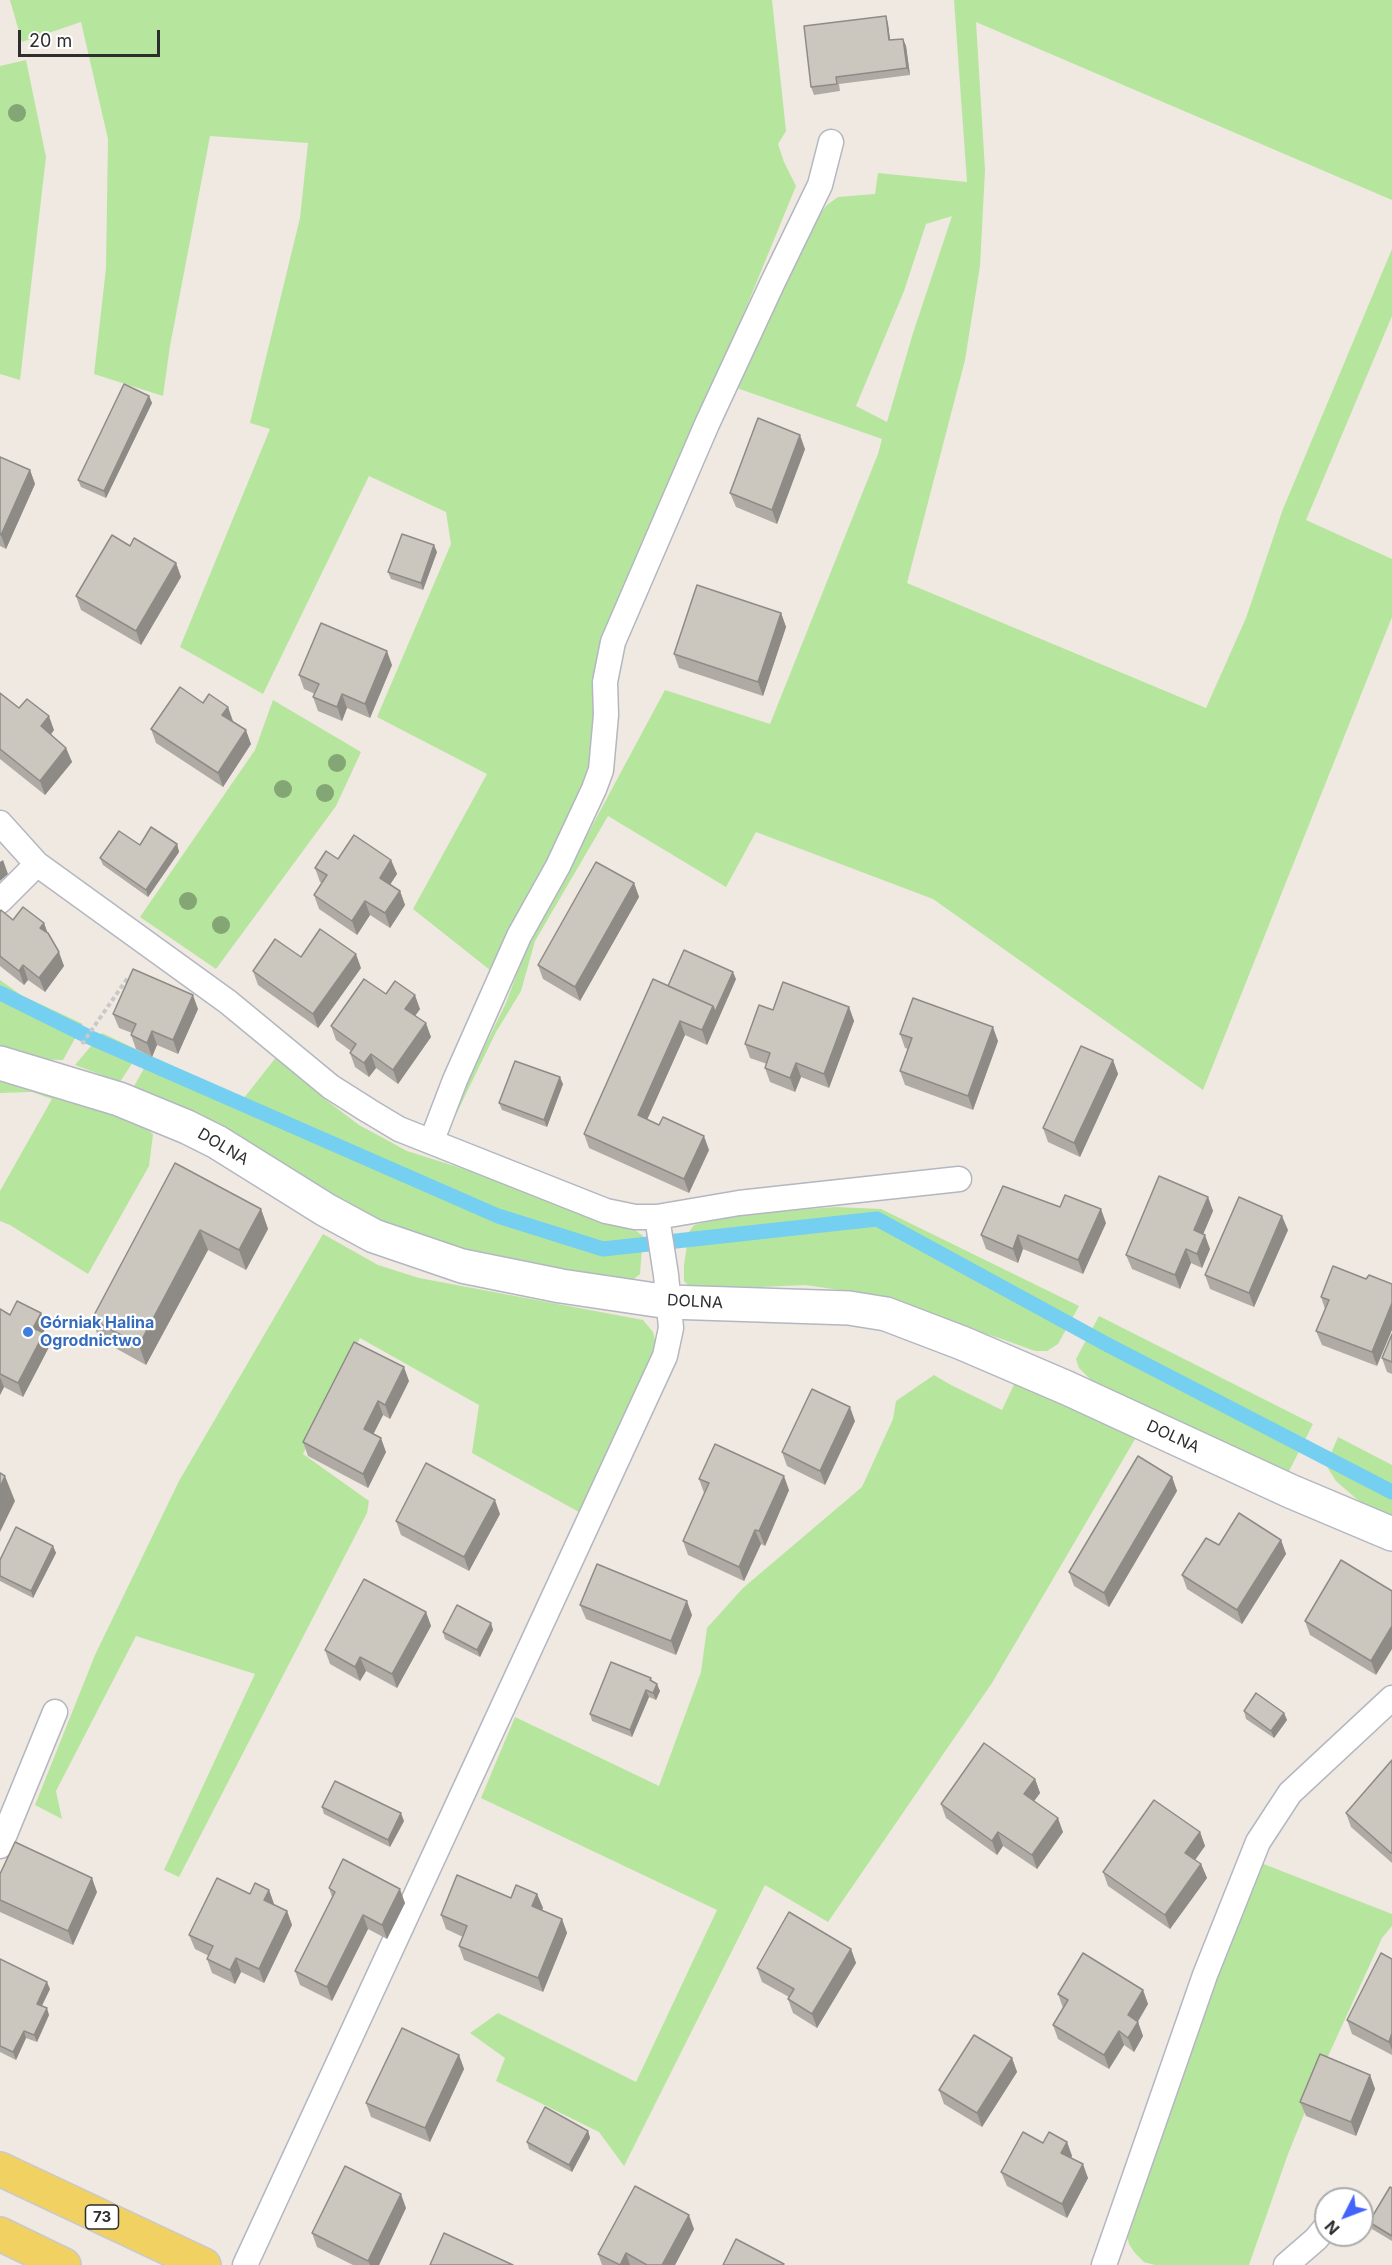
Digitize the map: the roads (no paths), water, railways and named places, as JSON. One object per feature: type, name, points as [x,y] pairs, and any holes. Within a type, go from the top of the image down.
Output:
[{"type":"main road","name":"73","points":[[0,2169],[204,2265]]},
{"type":"main road","points":[[0,2234],[64,2265]]},
{"type":"street","name":"DOLNA","points":[[0,1063],[119,1099],[187,1126],[217,1142],[326,1210],[374,1236],[462,1266],[561,1286],[668,1289],[886,1314],[962,1343],[1048,1380],[1290,1491],[1392,1534]]},
{"type":"lane","points":[[432,1140],[455,1080],[519,936],[558,867],[594,789],[601,770],[606,715],[605,682],[613,642],[707,424],[820,184],[831,142]]},
{"type":"lane","points":[[0,823],[37,864],[228,1002],[331,1087],[399,1130],[432,1140],[606,1211],[634,1217],[657,1217],[740,1203],[959,1179]]},
{"type":"lane","points":[[0,901],[37,864]]},
{"type":"lane","points":[[245,2265],[665,1356],[671,1328],[668,1289],[657,1217]]},
{"type":"lane","points":[[1104,2265],[1205,1975],[1258,1842],[1290,1793],[1392,1698]]},
{"type":"lane","points":[[0,1846],[55,1712]]},
{"type":"lane","points":[[1286,2265],[1314,2241]]},
{"type":"waterway","points":[[0,993],[89,1037],[498,1216],[603,1249],[877,1219],[1108,1345],[1392,1492]]},
{"type":"place","name":"Górniak Halina Ogrodnictwo","points":[[28,1332]]}]
